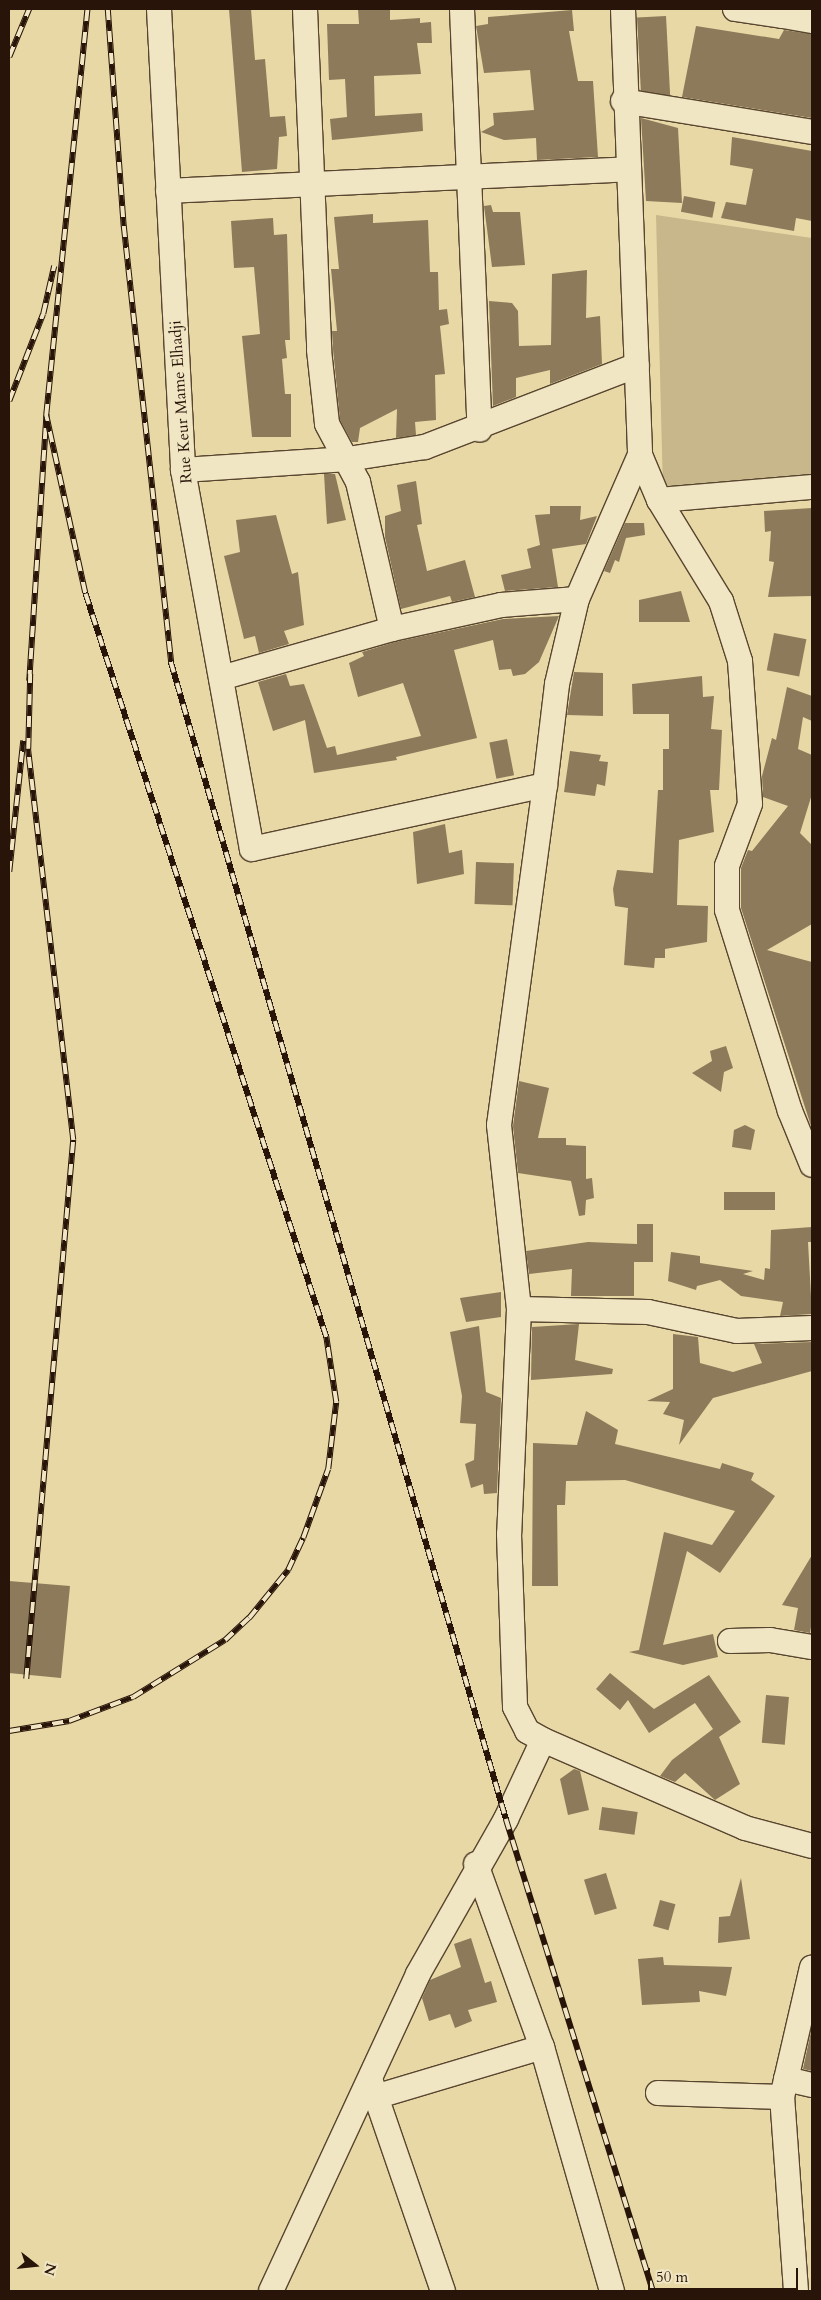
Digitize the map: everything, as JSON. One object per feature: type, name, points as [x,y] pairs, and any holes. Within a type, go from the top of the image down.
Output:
[{"type":"street","name":"Rue Keur Mame Elhadji","points":[[159,9],[183,470],[252,849],[544,785]]},
{"type":"street","points":[[305,9],[312,184],[327,424],[348,459],[358,482],[392,629]]},
{"type":"street","points":[[462,9],[467,177],[480,430]]},
{"type":"street","points":[[623,9],[624,100],[640,455],[659,500],[721,601],[740,661],[750,804],[727,866],[727,910],[790,1111],[812,1165]]},
{"type":"street","points":[[735,9],[779,11],[812,22]]},
{"type":"street","points":[[624,100],[812,132]]},
{"type":"street","points":[[168,191],[627,169]]},
{"type":"street","points":[[183,470],[348,459],[425,448],[480,430],[637,365]]},
{"type":"street","points":[[640,455],[577,599],[557,684],[499,1125],[519,1309],[509,1534],[515,1707],[527,1730],[543,1740],[745,1828],[812,1846]]},
{"type":"street","points":[[659,500],[812,487]]},
{"type":"street","points":[[221,678],[392,629],[526,600],[577,599]]},
{"type":"street","points":[[519,1309],[648,1312],[737,1331],[812,1328]]},
{"type":"street","points":[[730,1641],[770,1640],[812,1647]]},
{"type":"street","points":[[280,2286],[321,2177],[375,2089],[418,1974],[476,1864],[506,1819],[543,1740]]},
{"type":"street","points":[[476,1864],[542,2047],[612,2291]]},
{"type":"street","points":[[796,2291],[784,2088],[812,1967]]},
{"type":"street","points":[[375,2089],[542,2047]]},
{"type":"street","points":[[658,2093],[784,2088],[812,2085]]},
{"type":"street","points":[[375,2089],[443,2291]]},
{"type":"shaded area","points":[[656,215],[812,238],[812,478],[663,491]]},
{"type":"building","points":[[229,9],[251,9],[255,60],[265,59],[270,117],[285,116],[287,136],[279,137],[277,169],[242,172]]},
{"type":"building","points":[[358,9],[390,9],[390,20],[420,18],[420,23],[431,22],[432,43],[417,43],[421,74],[374,76],[375,116],[422,113],[423,131],[332,140],[330,119],[347,117],[345,79],[329,80],[327,24],[359,24]]},
{"type":"building","points":[[572,10],[574,31],[569,31],[578,81],[593,81],[598,157],[537,160],[536,138],[504,140],[481,132],[494,125],[493,113],[534,110],[530,70],[484,73],[476,26],[488,24],[488,17]]},
{"type":"building","points":[[666,16],[670,95],[641,96],[637,18]]},
{"type":"building","points":[[696,26],[779,39],[784,30],[812,34],[812,118],[682,97]]},
{"type":"building","points":[[641,118],[678,128],[682,203],[646,201]]},
{"type":"building","points":[[732,137],[812,151],[812,221],[796,218],[794,231],[721,218],[726,202],[746,205],[753,169],[730,165]]},
{"type":"building","points":[[684,196],[715,202],[712,218],[681,212]]},
{"type":"building","points":[[491,205],[493,212],[520,212],[525,265],[492,267],[484,206]]},
{"type":"building","points":[[373,214],[373,223],[428,220],[430,272],[438,272],[439,310],[447,309],[449,324],[440,326],[445,374],[435,375],[436,420],[415,422],[416,435],[396,438],[397,409],[360,428],[358,442],[352,442],[340,420],[333,349],[332,331],[337,331],[331,269],[339,269],[334,217]]},
{"type":"building","points":[[273,218],[274,235],[287,234],[290,340],[285,340],[287,358],[282,359],[285,394],[291,394],[291,437],[252,437],[242,336],[260,334],[254,267],[234,268],[231,221]]},
{"type":"building","points":[[587,270],[586,318],[600,316],[602,364],[550,384],[550,370],[516,378],[516,397],[493,406],[489,301],[512,303],[518,311],[519,346],[551,345],[552,274]]},
{"type":"building","points":[[324,474],[335,474],[346,520],[327,524]]},
{"type":"building","points":[[416,481],[422,524],[417,525],[427,571],[465,560],[475,597],[452,602],[450,596],[401,609],[385,537],[385,516],[401,511],[397,485]]},
{"type":"building","points":[[550,506],[581,506],[580,520],[597,516],[586,544],[552,549],[558,587],[505,591],[501,575],[531,568],[527,549],[540,545],[535,515],[550,514]]},
{"type":"building","points":[[812,508],[812,596],[768,597],[774,562],[769,561],[771,531],[765,532],[764,511]]},
{"type":"building","points":[[276,515],[292,574],[298,572],[304,625],[284,631],[289,644],[259,653],[255,636],[244,639],[224,556],[240,552],[236,520]]},
{"type":"building","points":[[625,523],[644,523],[645,535],[626,538],[619,562],[615,560],[610,573],[604,571]]},
{"type":"building","points":[[681,591],[690,622],[639,622],[639,600]]},
{"type":"building","points":[[559,616],[539,662],[525,674],[513,676],[511,669],[499,670],[493,640],[454,650],[477,738],[396,757],[397,760],[314,773],[305,720],[273,731],[258,682],[286,674],[290,686],[304,684],[327,748],[335,746],[337,755],[421,736],[403,683],[358,697],[349,663],[364,656],[362,652],[395,642],[503,619]]},
{"type":"building","points":[[774,633],[806,639],[799,677],[767,670]]},
{"type":"building","points":[[574,672],[603,673],[603,716],[567,715]]},
{"type":"building","points":[[702,676],[703,697],[714,696],[711,729],[722,730],[719,790],[710,790],[714,832],[679,840],[677,905],[708,906],[707,942],[665,949],[665,958],[655,958],[654,968],[624,965],[628,908],[615,906],[613,889],[617,870],[653,873],[658,790],[663,790],[663,749],[669,749],[669,714],[633,714],[632,684]]},
{"type":"building","points":[[787,687],[812,696],[812,721],[803,717],[798,749],[812,755],[812,794],[800,833],[812,845],[812,924],[767,950],[812,962],[812,1129],[741,908],[741,868],[748,850],[752,851],[788,806],[763,797],[762,776],[772,738],[776,740]]},
{"type":"building","points":[[507,739],[514,775],[496,779],[489,742]]},
{"type":"building","points":[[570,751],[601,755],[599,761],[608,762],[605,786],[597,784],[595,796],[564,792]]},
{"type":"building","points":[[445,824],[449,853],[462,850],[464,874],[417,884],[413,832]]},
{"type":"building","points":[[476,862],[514,863],[513,905],[475,904]]},
{"type":"building","points":[[726,1046],[733,1068],[724,1072],[721,1092],[692,1073],[712,1061],[710,1051]]},
{"type":"building","points":[[519,1081],[549,1088],[538,1138],[566,1138],[566,1145],[586,1146],[586,1179],[592,1178],[594,1198],[586,1200],[585,1215],[579,1216],[571,1181],[518,1173],[513,1126]]},
{"type":"building","points":[[745,1125],[755,1130],[751,1150],[732,1147],[734,1130]]},
{"type":"building","points":[[724,1192],[775,1192],[775,1210],[724,1210]]},
{"type":"building","points":[[637,1224],[653,1224],[653,1262],[634,1262],[634,1296],[571,1296],[572,1269],[529,1274],[526,1251],[588,1242],[637,1244]]},
{"type":"building","points":[[812,1227],[812,1242],[808,1242],[812,1314],[780,1316],[783,1302],[741,1296],[720,1280],[697,1286],[696,1290],[668,1281],[671,1252],[700,1256],[700,1263],[753,1271],[743,1274],[764,1280],[765,1268],[770,1269],[771,1230]]},
{"type":"building","points":[[501,1292],[501,1317],[466,1322],[460,1298]]},
{"type":"building","points":[[579,1324],[575,1360],[613,1369],[612,1374],[531,1380],[532,1327]]},
{"type":"building","points":[[479,1326],[486,1392],[501,1398],[497,1493],[484,1494],[483,1484],[471,1488],[465,1464],[474,1460],[476,1424],[460,1423],[462,1396],[450,1332]]},
{"type":"building","points":[[673,1334],[698,1337],[700,1363],[733,1372],[762,1363],[754,1344],[812,1342],[812,1371],[713,1398],[679,1445],[684,1420],[663,1414],[670,1402],[647,1401],[673,1389]]},
{"type":"building","points":[[586,1411],[618,1430],[615,1444],[720,1469],[722,1463],[754,1473],[751,1480],[775,1496],[720,1573],[687,1551],[663,1645],[713,1634],[718,1657],[683,1665],[629,1652],[639,1650],[664,1532],[712,1545],[735,1511],[625,1480],[566,1481],[565,1505],[557,1505],[558,1586],[532,1586],[533,1443],[577,1445]]},
{"type":"building","points":[[812,1555],[812,1621],[810,1633],[794,1630],[798,1608],[782,1605]]},
{"type":"building","points":[[9,1581],[70,1586],[61,1678],[9,1673]]},
{"type":"building","points":[[610,1673],[654,1709],[709,1675],[741,1722],[719,1737],[740,1784],[715,1800],[685,1773],[675,1782],[660,1776],[672,1760],[713,1729],[695,1703],[649,1733],[628,1700],[620,1710],[596,1689]]},
{"type":"building","points":[[766,1695],[789,1697],[785,1745],[762,1743]]},
{"type":"building","points":[[574,1769],[580,1771],[589,1810],[568,1815],[560,1779]]},
{"type":"building","points":[[602,1807],[638,1812],[634,1835],[599,1830]]},
{"type":"building","points":[[606,1873],[617,1908],[595,1915],[584,1880]]},
{"type":"building","points":[[741,1878],[750,1939],[718,1943],[719,1917],[730,1916]]},
{"type":"building","points":[[660,1900],[675,1904],[668,1930],[653,1926]]},
{"type":"building","points":[[471,1938],[485,1983],[491,1981],[497,2002],[468,2010],[472,2021],[455,2028],[450,2014],[429,2021],[422,1998],[430,1980],[461,1967],[454,1944]]},
{"type":"building","points":[[663,1957],[664,1965],[732,1967],[726,1996],[699,1991],[700,2002],[642,2005],[638,1959]]},
{"type":"building","points":[[812,2027],[812,2071],[803,2069]]},
{"type":"railway","points":[[9,57],[29,9]]},
{"type":"railway","points":[[29,681],[46,415],[87,9]]},
{"type":"railway","points":[[108,9],[124,226],[171,662],[506,1819],[653,2291]]},
{"type":"railway","points":[[9,401],[43,314],[54,266]]},
{"type":"railway","points":[[9,1731],[69,1721],[133,1697],[225,1640],[249,1618],[288,1570],[303,1538],[328,1469],[336,1402],[326,1337],[85,593],[46,415]]},
{"type":"railway","points":[[26,1679],[73,1140],[28,749],[30,674]]},
{"type":"railway","points":[[9,872],[23,741]]}]
